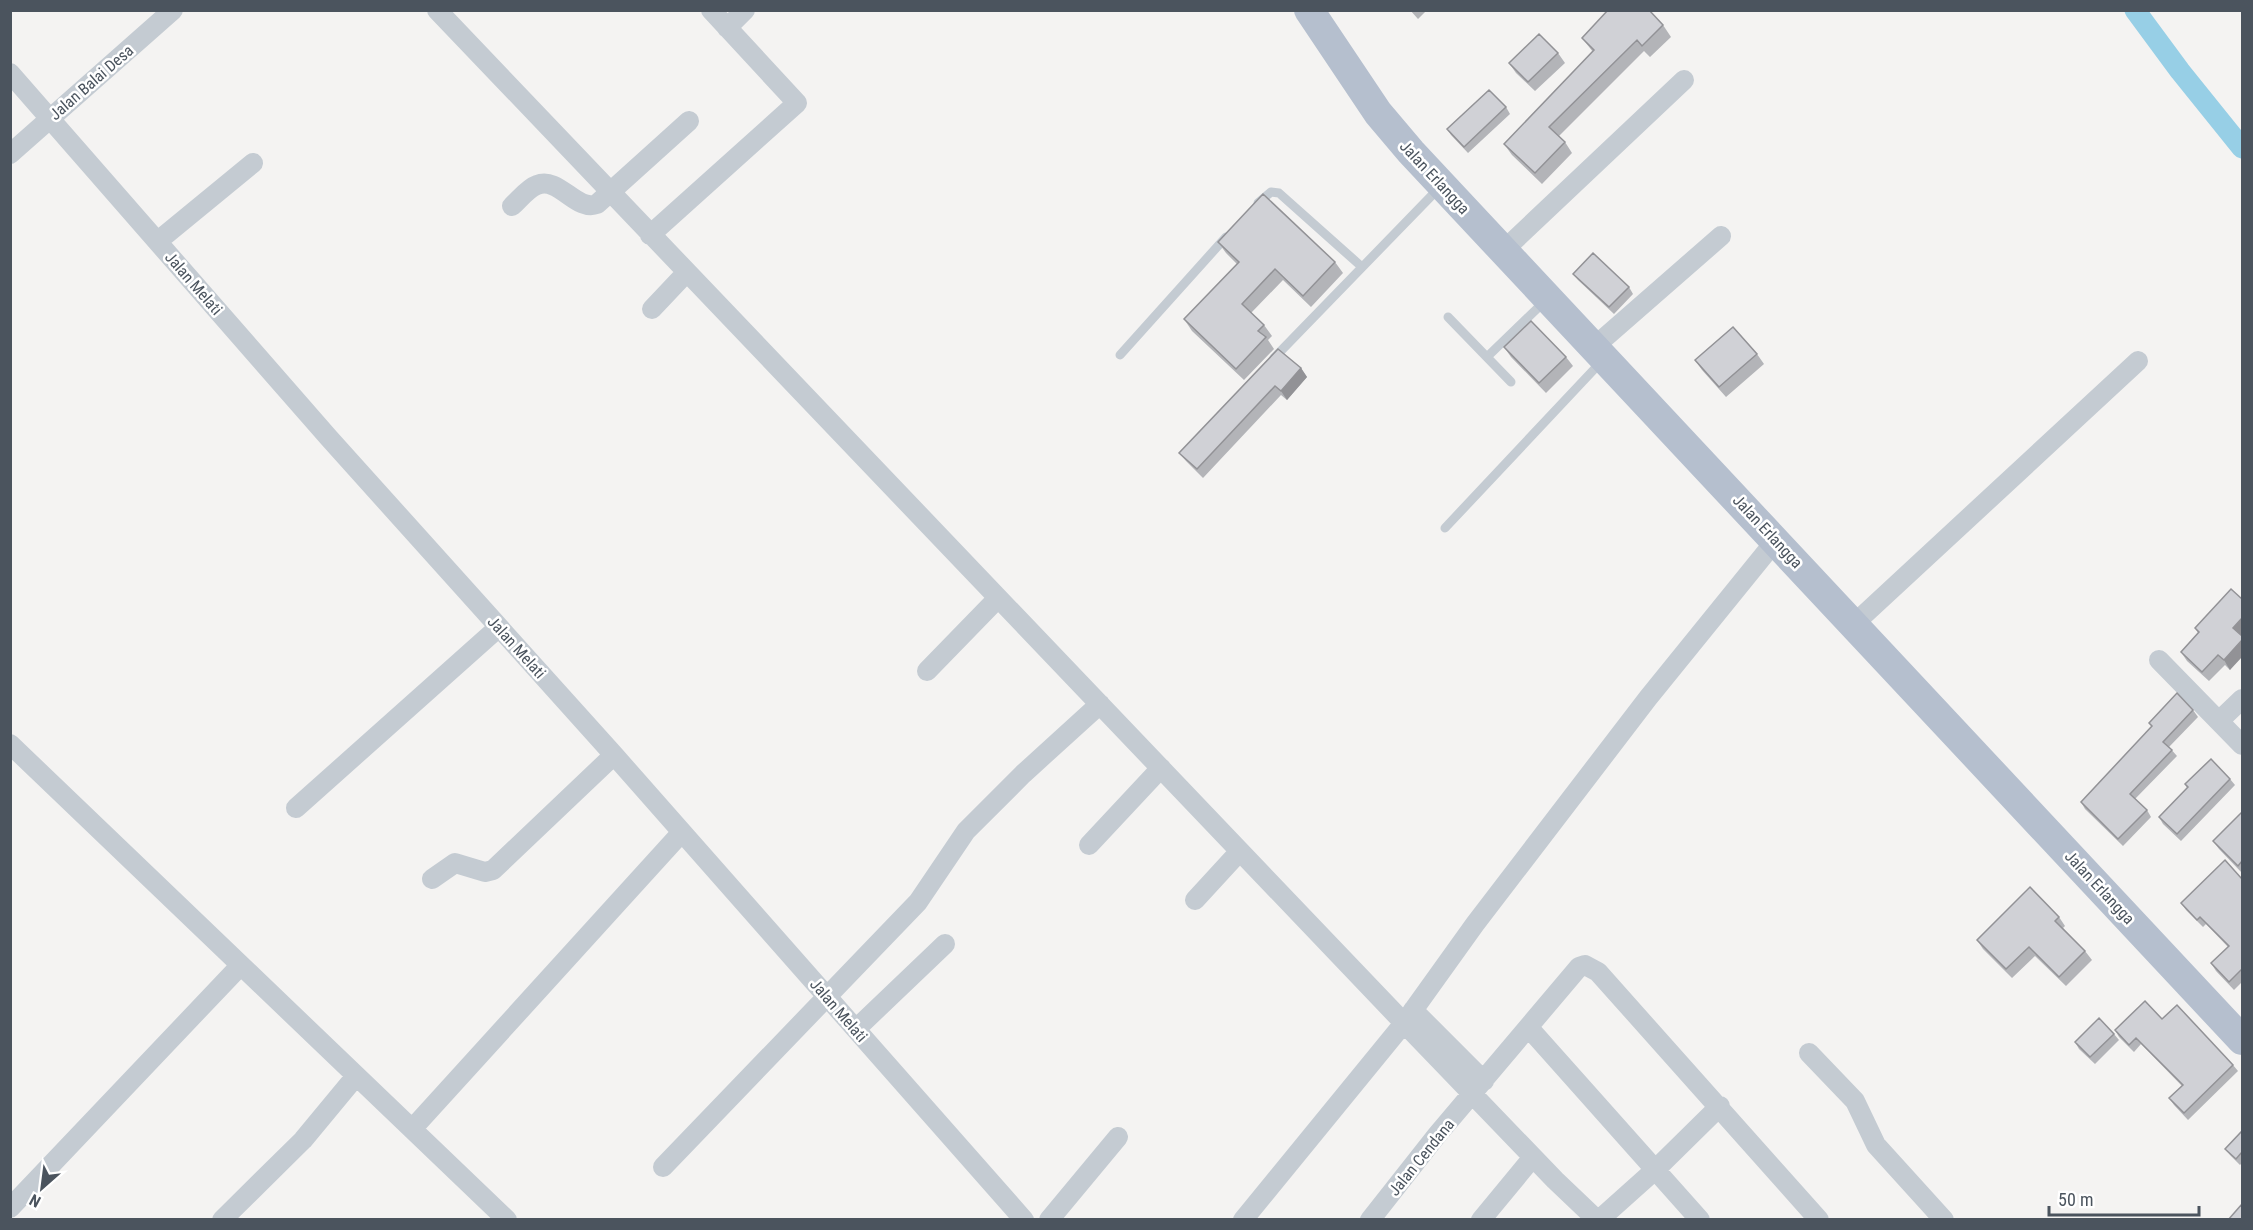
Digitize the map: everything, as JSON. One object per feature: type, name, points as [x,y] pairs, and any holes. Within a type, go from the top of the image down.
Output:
[{"type":"main road","name":"Jalan Erlangga","points":[[1309,10],[1378,113],[1442,186],[1549,297],[2242,1040]]},
{"type":"street","name":"Jalan Balai Desa","points":[[10,154],[173,10]]},
{"type":"street","points":[[437,10],[609,193],[1240,851],[1478,1088],[1533,1157],[1598,1220],[1656,1169],[1720,1106],[1819,1220]]},
{"type":"street","points":[[650,235],[797,103],[711,10]]},
{"type":"street","points":[[727,28],[745,10]]},
{"type":"street","name":"Jalan Melati","points":[[10,74],[329,438],[614,755],[1024,1220]]},
{"type":"street","points":[[1504,250],[1684,80]]},
{"type":"street","points":[[512,206],[535,185],[543,184],[557,188],[593,206],[689,121]]},
{"type":"street","points":[[158,241],[253,163]]},
{"type":"street","points":[[1600,352],[1720,236]]},
{"type":"street","points":[[652,309],[686,273]]},
{"type":"street","points":[[1854,624],[2138,361]]},
{"type":"street","points":[[1243,1220],[1409,1017],[1475,924],[1648,698],[1776,540]]},
{"type":"street","points":[[927,671],[998,598]]},
{"type":"street","points":[[296,808],[500,627]]},
{"type":"street","points":[[2159,660],[2242,745]]},
{"type":"street","points":[[2219,721],[2242,699]]},
{"type":"street","points":[[663,1167],[918,902],[966,831],[1023,774],[1100,704]]},
{"type":"street","points":[[10,744],[507,1220]]},
{"type":"street","points":[[432,879],[455,862],[485,872],[493,870],[614,755]]},
{"type":"street","points":[[1089,845],[1161,768]]},
{"type":"street","points":[[413,1128],[682,832]]},
{"type":"street","points":[[1195,900],[1240,851]]},
{"type":"street","points":[[856,1029],[945,944]]},
{"type":"street","points":[[10,1208],[240,966]]},
{"type":"street","name":"Jalan Cendana","points":[[1370,1220],[1580,967],[1592,967],[1720,1106]]},
{"type":"street","points":[[1529,1028],[1701,1220]]},
{"type":"street","points":[[1809,1053],[1855,1101],[1874,1143],[1944,1220]]},
{"type":"street","points":[[222,1220],[303,1140],[356,1076]]},
{"type":"street","points":[[1048,1220],[1118,1137]]},
{"type":"street","points":[[1481,1220],[1533,1157]]},
{"type":"lane","points":[[1270,362],[1442,186]]},
{"type":"lane","points":[[1254,207],[1271,192],[1279,193],[1362,267]]},
{"type":"lane","points":[[1120,355],[1231,233]]},
{"type":"lane","points":[[1488,356],[1549,297]]},
{"type":"lane","points":[[1448,317],[1511,382]]},
{"type":"lane","points":[[1445,528],[1600,352]]},
{"type":"building","points":[[1608,10],[1649,10],[1663,25],[1642,46],[1637,40],[1549,127],[1565,142],[1535,173],[1504,144],[1594,50],[1582,38]]},
{"type":"building","points":[[1539,34],[1558,53],[1528,82],[1509,63]]},
{"type":"building","points":[[1489,90],[1506,107],[1464,147],[1447,129]]},
{"type":"building","points":[[1263,194],[1335,262],[1303,296],[1275,269],[1242,304],[1264,325],[1258,331],[1266,337],[1236,369],[1184,319],[1239,262],[1218,242]]},
{"type":"building","points":[[1593,253],[1629,287],[1609,307],[1573,274]]},
{"type":"building","points":[[1531,321],[1566,357],[1539,383],[1504,347]]},
{"type":"building","points":[[1733,327],[1757,354],[1719,387],[1695,360]]},
{"type":"building","points":[[1278,349],[1301,368],[1281,391],[1275,386],[1197,469],[1179,453]]},
{"type":"building","points":[[2231,589],[2242,599],[2242,618],[2233,628],[2242,636],[2242,640],[2224,660],[2218,655],[2202,672],[2181,652],[2199,632],[2195,628]]},
{"type":"building","points":[[2177,693],[2193,710],[2163,742],[2172,750],[2130,794],[2147,810],[2118,839],[2081,802],[2152,726],[2149,723]]},
{"type":"building","points":[[2211,759],[2230,779],[2177,834],[2159,817],[2188,787],[2185,784]]},
{"type":"building","points":[[2242,812],[2242,861],[2238,866],[2213,841]]},
{"type":"building","points":[[2225,860],[2242,879],[2242,969],[2229,982],[2211,963],[2229,946],[2200,917],[2197,920],[2181,903]]},
{"type":"building","points":[[2030,887],[2059,917],[2055,921],[2085,951],[2059,977],[2029,947],[2006,969],[1977,940]]},
{"type":"building","points":[[2145,1001],[2162,1019],[2177,1005],[2233,1065],[2184,1113],[2169,1098],[2183,1085],[2136,1038],[2129,1045],[2115,1030]]},
{"type":"building","points":[[2099,1018],[2114,1034],[2090,1057],[2075,1042]]},
{"type":"building","points":[[2242,1131],[2242,1152],[2236,1159],[2225,1149]]},
{"type":"building","points":[[2242,1204],[2242,1220],[2228,1220]]},
{"type":"waterway","points":[[2135,10],[2180,71],[2242,148]]}]
